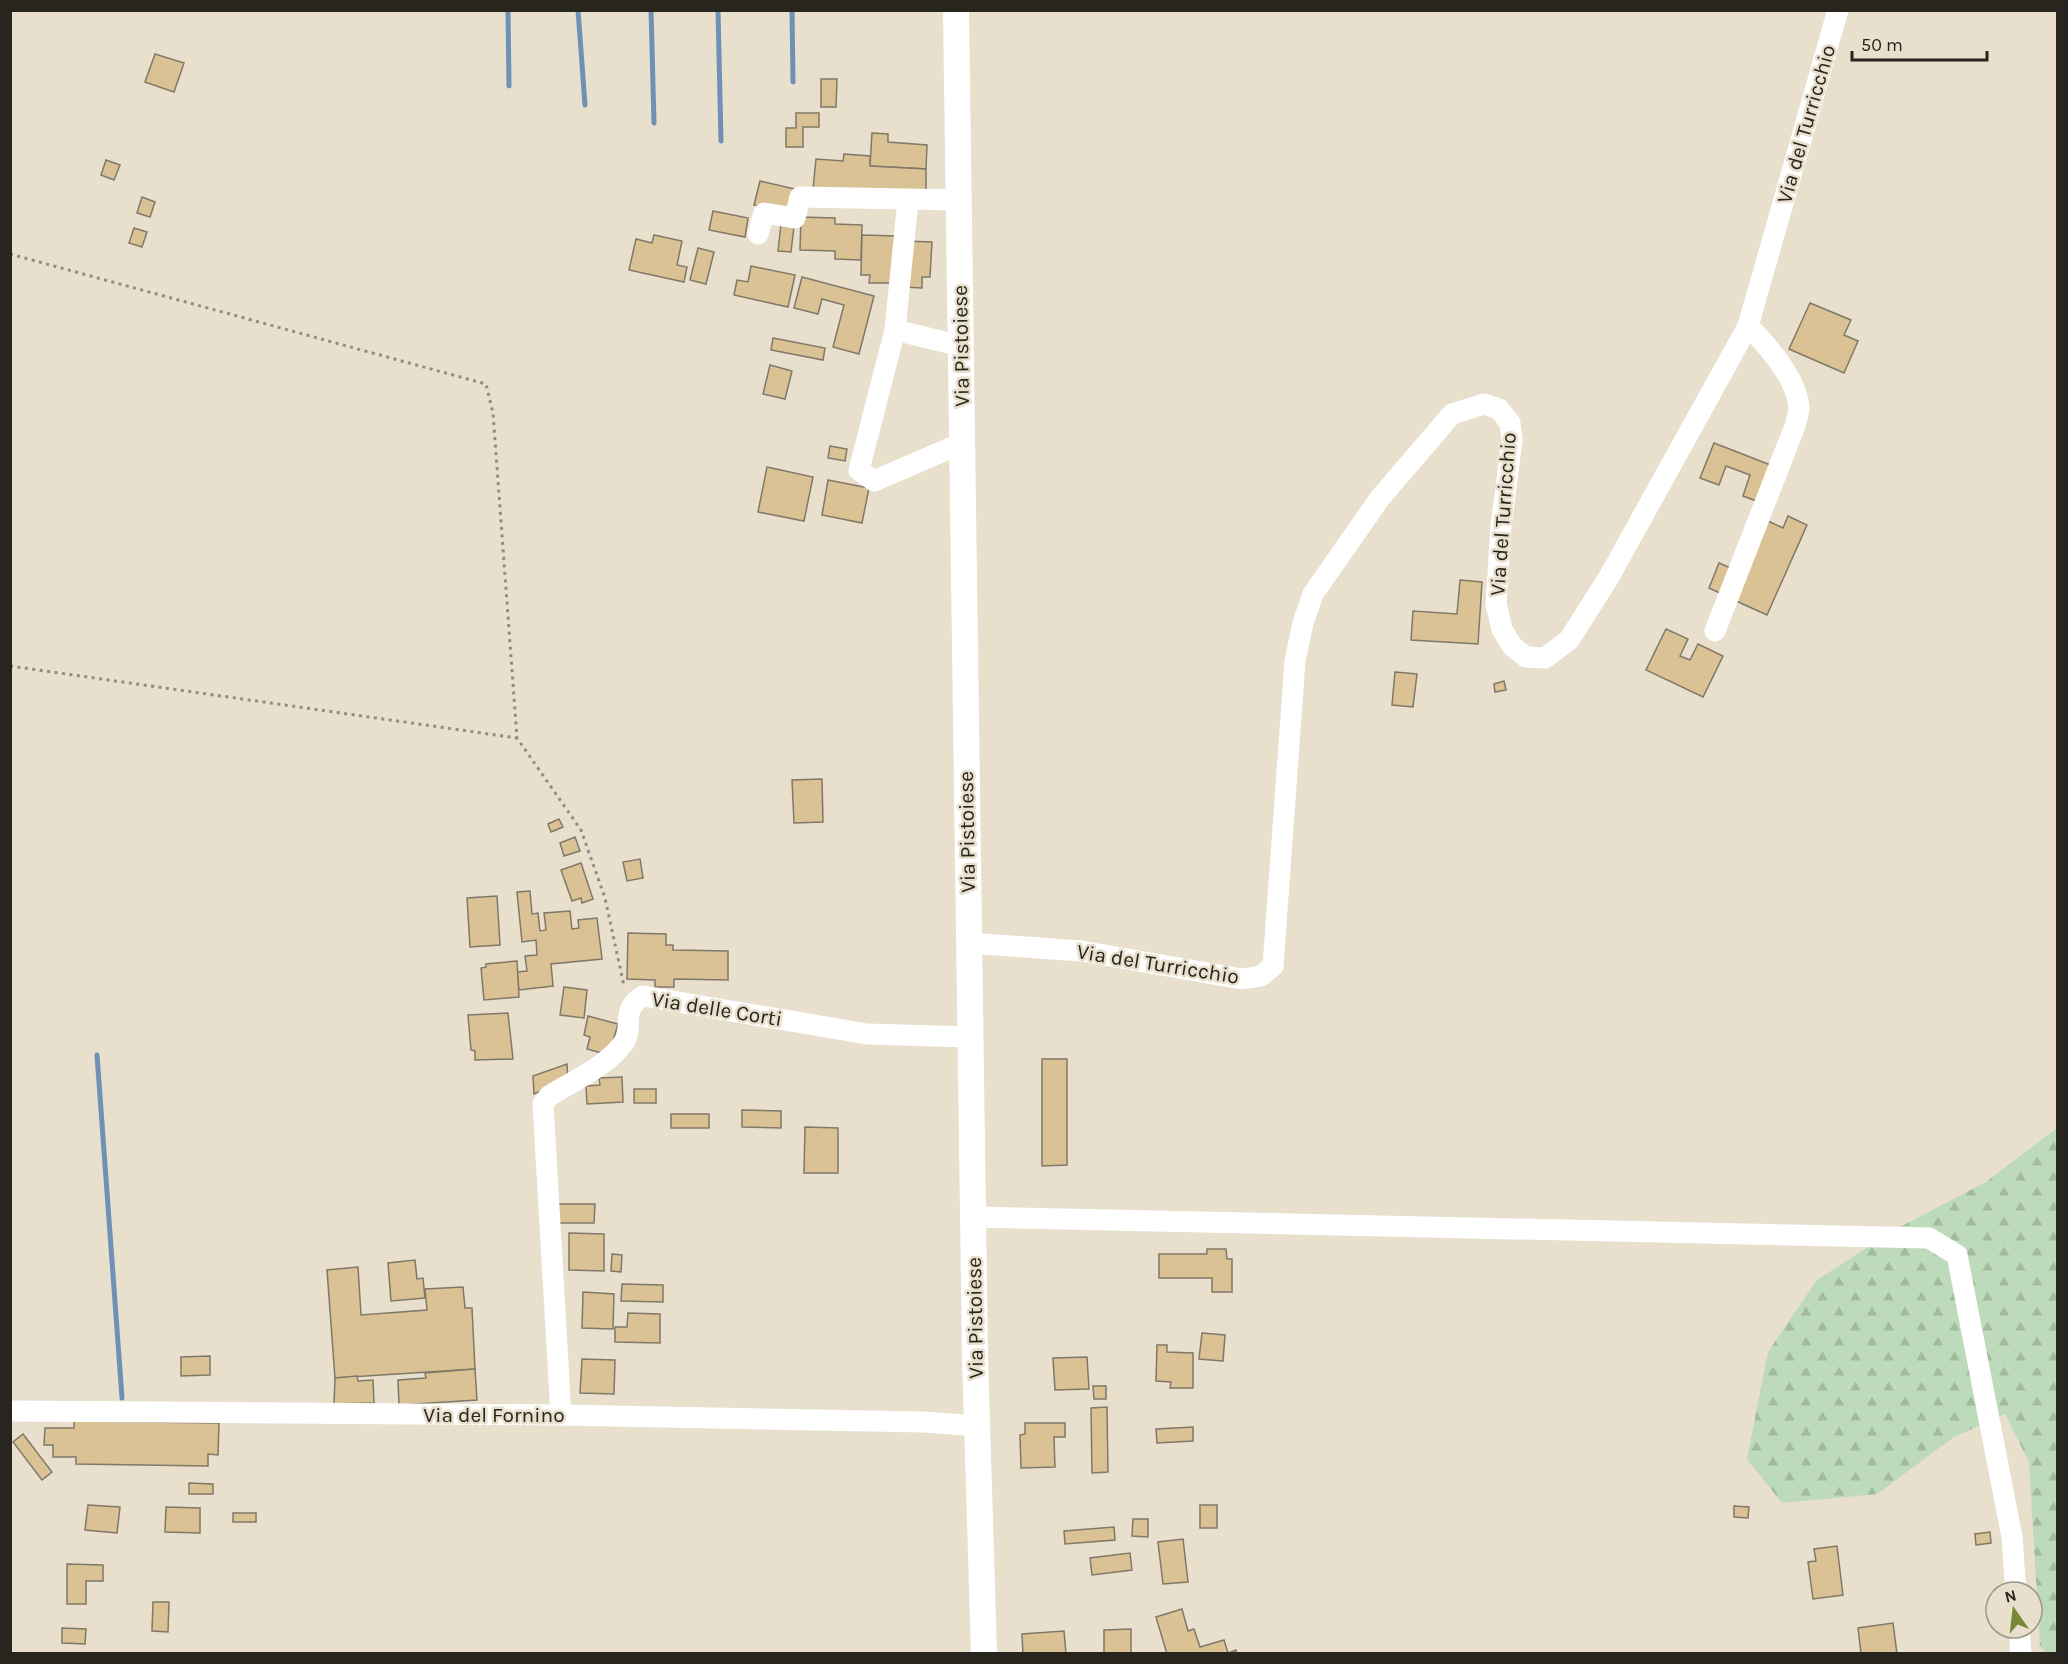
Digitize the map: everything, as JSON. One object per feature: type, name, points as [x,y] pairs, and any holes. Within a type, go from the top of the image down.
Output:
[{"type":"main road","name":"Via Pistoiese","points":[[956,10],[973,1216],[984,1653]]},
{"type":"street","name":"Via del Turricchio","points":[[969,943],[1081,951],[1242,979],[1261,976],[1274,966],[1295,661],[1303,622],[1313,594],[1380,498],[1452,414],[1484,404],[1499,409],[1510,423],[1512,440],[1501,526],[1496,604],[1502,629],[1512,646],[1526,657],[1545,658],[1569,640],[1609,577],[1748,326],[1838,10]]},
{"type":"street","points":[[758,234],[764,213],[795,218],[800,197],[959,200]]},
{"type":"street","points":[[908,200],[895,330],[859,470],[874,480],[962,443]]},
{"type":"street","points":[[1715,631],[1795,426],[1799,407],[1774,351],[1748,326]]},
{"type":"street","points":[[895,330],[961,346]]},
{"type":"street","name":"Via delle Corti","points":[[561,1415],[543,1104],[549,1096],[613,1055],[625,1042],[629,1009],[643,996],[867,1034],[970,1037]]},
{"type":"street","points":[[973,1216],[1929,1238],[1957,1255],[2012,1537],[2015,1580]]},
{"type":"street","name":"Via del Fornino","points":[[10,1411],[561,1415],[923,1422],[978,1426]]},
{"type":"path","points":[[10,254],[486,384],[493,413],[517,738],[581,830],[606,898],[629,1009]]},
{"type":"path","points":[[10,666],[517,738]]},
{"type":"green space","points":[[2057,1128],[2057,1653],[2046,1653],[2040,1646],[2040,1640],[2044,1640],[2044,1580],[2036,1580],[2029,1462],[2005,1414],[1954,1437],[1877,1494],[1782,1503],[1747,1459],[1768,1352],[1817,1280],[1896,1229],[1986,1182]]},
{"type":"building","points":[[155,54],[184,63],[174,92],[145,82]]},
{"type":"building","points":[[821,79],[837,79],[836,107],[821,107]]},
{"type":"building","points":[[796,113],[819,113],[819,127],[803,127],[803,147],[786,147],[786,128],[796,128]]},
{"type":"building","points":[[872,133],[888,134],[888,142],[927,145],[926,169],[870,166]]},
{"type":"building","points":[[844,154],[870,156],[870,166],[926,169],[926,198],[813,189],[816,159],[843,161]]},
{"type":"building","points":[[106,160],[120,165],[114,180],[101,175]]},
{"type":"building","points":[[760,181],[795,189],[789,214],[754,205]]},
{"type":"building","points":[[142,197],[155,202],[150,217],[137,213]]},
{"type":"building","points":[[713,211],[748,218],[745,237],[709,230]]},
{"type":"building","points":[[801,217],[835,218],[835,224],[862,225],[861,260],[835,259],[835,251],[800,250]]},
{"type":"building","points":[[781,224],[794,226],[791,252],[778,251]]},
{"type":"building","points":[[134,228],[147,232],[142,247],[129,243]]},
{"type":"building","points":[[654,235],[682,241],[677,265],[687,267],[684,282],[629,270],[636,239],[652,243]]},
{"type":"building","points":[[862,235],[897,236],[895,283],[869,283],[870,275],[861,275]]},
{"type":"building","points":[[905,241],[932,242],[930,277],[922,277],[922,288],[903,287]]},
{"type":"building","points":[[698,248],[714,252],[706,284],[690,280]]},
{"type":"building","points":[[751,266],[795,275],[788,307],[734,295],[737,280],[748,282]]},
{"type":"building","points":[[802,277],[874,296],[859,354],[833,347],[844,305],[822,299],[818,314],[794,308]]},
{"type":"building","points":[[1810,303],[1851,320],[1844,335],[1858,341],[1844,373],[1789,349]]},
{"type":"building","points":[[773,338],[825,348],[823,360],[771,350]]},
{"type":"building","points":[[770,365],[792,371],[785,399],[763,394]]},
{"type":"building","points":[[1714,443],[1773,466],[1759,502],[1743,496],[1750,475],[1726,466],[1719,485],[1700,478]]},
{"type":"building","points":[[830,446],[847,449],[845,461],[828,458]]},
{"type":"building","points":[[767,467],[813,477],[804,521],[758,512]]},
{"type":"building","points":[[828,480],[869,488],[862,523],[822,515]]},
{"type":"building","points":[[1788,516],[1807,525],[1767,615],[1734,600],[1768,521],[1783,528]]},
{"type":"building","points":[[1719,563],[1735,570],[1724,595],[1709,588]]},
{"type":"building","points":[[1460,580],[1482,582],[1478,644],[1411,640],[1413,611],[1457,614]]},
{"type":"building","points":[[1666,629],[1688,639],[1680,656],[1690,660],[1698,644],[1723,656],[1703,697],[1646,670]]},
{"type":"building","points":[[1395,672],[1417,674],[1413,707],[1392,705]]},
{"type":"building","points":[[1504,681],[1506,690],[1495,692],[1494,684]]},
{"type":"building","points":[[822,779],[823,822],[794,823],[792,780]]},
{"type":"building","points":[[559,819],[563,827],[551,832],[548,824]]},
{"type":"building","points":[[575,837],[580,851],[564,856],[560,843]]},
{"type":"building","points":[[640,859],[643,878],[627,881],[623,862]]},
{"type":"building","points":[[581,863],[593,899],[582,903],[581,898],[572,901],[561,870]]},
{"type":"building","points":[[530,891],[532,914],[538,913],[540,931],[546,930],[544,913],[570,911],[572,929],[579,928],[578,920],[597,918],[602,959],[551,964],[553,986],[519,990],[517,972],[527,971],[525,956],[537,955],[536,940],[522,942],[517,892]]},
{"type":"building","points":[[497,896],[500,945],[470,947],[467,898]]},
{"type":"building","points":[[628,933],[666,934],[666,945],[673,945],[673,950],[728,951],[728,980],[674,979],[674,987],[655,987],[655,980],[627,979]]},
{"type":"building","points":[[517,961],[519,997],[484,1000],[481,968],[486,967],[486,964]]},
{"type":"building","points":[[564,987],[587,990],[584,1018],[560,1015]]},
{"type":"building","points":[[508,1013],[513,1059],[475,1060],[475,1051],[471,1050],[468,1015]]},
{"type":"building","points":[[588,1016],[618,1024],[609,1055],[587,1049],[590,1037],[584,1035]]},
{"type":"building","points":[[1042,1059],[1067,1059],[1067,1165],[1042,1166]]},
{"type":"building","points":[[567,1064],[568,1080],[534,1094],[533,1076]]},
{"type":"building","points":[[622,1077],[623,1102],[587,1104],[586,1086],[600,1085],[599,1078]]},
{"type":"building","points":[[634,1089],[656,1089],[656,1103],[634,1103]]},
{"type":"building","points":[[742,1110],[781,1111],[781,1128],[742,1127]]},
{"type":"building","points":[[671,1114],[709,1114],[709,1128],[671,1128]]},
{"type":"building","points":[[805,1127],[838,1128],[838,1173],[804,1173]]},
{"type":"building","points":[[555,1204],[595,1204],[594,1223],[554,1223]]},
{"type":"building","points":[[569,1233],[604,1234],[604,1271],[569,1270]]},
{"type":"building","points":[[1207,1249],[1226,1249],[1227,1259],[1232,1259],[1232,1292],[1212,1292],[1212,1278],[1159,1278],[1159,1254],[1207,1254]]},
{"type":"building","points":[[612,1254],[622,1255],[621,1272],[611,1271]]},
{"type":"building","points":[[415,1260],[417,1279],[423,1278],[425,1298],[391,1301],[388,1263]]},
{"type":"building","points":[[358,1267],[361,1315],[427,1310],[425,1289],[463,1287],[465,1308],[472,1308],[475,1369],[335,1378],[327,1270]]},
{"type":"building","points":[[622,1284],[663,1285],[663,1302],[621,1301]]},
{"type":"building","points":[[583,1292],[614,1294],[613,1329],[582,1328]]},
{"type":"building","points":[[628,1313],[660,1314],[660,1343],[615,1342],[615,1327],[627,1327]]},
{"type":"building","points":[[1202,1333],[1225,1335],[1223,1361],[1199,1359]]},
{"type":"building","points":[[1157,1345],[1167,1345],[1167,1352],[1193,1353],[1193,1388],[1170,1388],[1171,1382],[1156,1381]]},
{"type":"building","points":[[210,1356],[210,1375],[181,1376],[181,1357]]},
{"type":"building","points":[[1087,1357],[1089,1389],[1055,1390],[1053,1358]]},
{"type":"building","points":[[582,1359],[615,1360],[614,1394],[580,1393]]},
{"type":"building","points":[[475,1369],[477,1400],[399,1405],[398,1380],[426,1378],[425,1373]]},
{"type":"building","points":[[357,1376],[358,1381],[373,1380],[374,1403],[334,1404],[335,1378]]},
{"type":"building","points":[[1093,1386],[1106,1386],[1106,1399],[1094,1399]]},
{"type":"building","points":[[1107,1407],[1108,1472],[1092,1473],[1091,1408]]},
{"type":"building","points":[[74,1421],[219,1423],[218,1455],[208,1454],[208,1466],[76,1464],[76,1457],[53,1457],[53,1445],[44,1445],[45,1428],[74,1428]]},
{"type":"building","points":[[1025,1423],[1065,1423],[1065,1437],[1054,1437],[1055,1467],[1021,1468],[1020,1435],[1025,1434]]},
{"type":"building","points":[[1193,1427],[1193,1441],[1157,1443],[1156,1429]]},
{"type":"building","points":[[23,1434],[52,1472],[42,1480],[13,1442]]},
{"type":"building","points":[[189,1483],[213,1484],[213,1494],[189,1494]]},
{"type":"building","points":[[88,1505],[120,1507],[117,1533],[85,1530]]},
{"type":"building","points":[[1200,1505],[1217,1505],[1217,1528],[1200,1528]]},
{"type":"building","points":[[1734,1506],[1749,1507],[1748,1518],[1734,1517]]},
{"type":"building","points":[[166,1507],[200,1508],[200,1533],[165,1532]]},
{"type":"building","points":[[233,1513],[256,1513],[256,1522],[233,1522]]},
{"type":"building","points":[[1133,1519],[1148,1519],[1148,1537],[1132,1536]]},
{"type":"building","points":[[1114,1527],[1115,1540],[1065,1544],[1064,1531]]},
{"type":"building","points":[[1990,1532],[1991,1543],[1976,1545],[1975,1534]]},
{"type":"building","points":[[1183,1539],[1188,1582],[1163,1584],[1158,1542]]},
{"type":"building","points":[[1837,1546],[1843,1595],[1813,1599],[1808,1562],[1816,1561],[1814,1549]]},
{"type":"building","points":[[1130,1553],[1132,1570],[1092,1575],[1090,1558]]},
{"type":"building","points":[[67,1564],[103,1565],[103,1581],[86,1581],[86,1604],[67,1604]]},
{"type":"building","points":[[153,1602],[169,1602],[168,1632],[152,1631]]},
{"type":"building","points":[[1182,1609],[1188,1631],[1194,1629],[1200,1647],[1224,1640],[1228,1653],[1236,1650],[1237,1654],[1167,1654],[1156,1617]]},
{"type":"building","points":[[1893,1623],[1897,1654],[1861,1654],[1858,1628]]},
{"type":"building","points":[[62,1628],[86,1629],[85,1644],[62,1643]]},
{"type":"building","points":[[1131,1629],[1131,1654],[1104,1654],[1104,1630]]},
{"type":"building","points":[[1064,1631],[1066,1654],[1023,1654],[1022,1634]]},
{"type":"waterway","points":[[508,10],[509,86]]},
{"type":"waterway","points":[[578,10],[585,105]]},
{"type":"waterway","points":[[651,10],[654,123]]},
{"type":"waterway","points":[[718,10],[721,141]]},
{"type":"waterway","points":[[792,10],[793,82]]},
{"type":"waterway","points":[[97,1055],[122,1398]]}]
